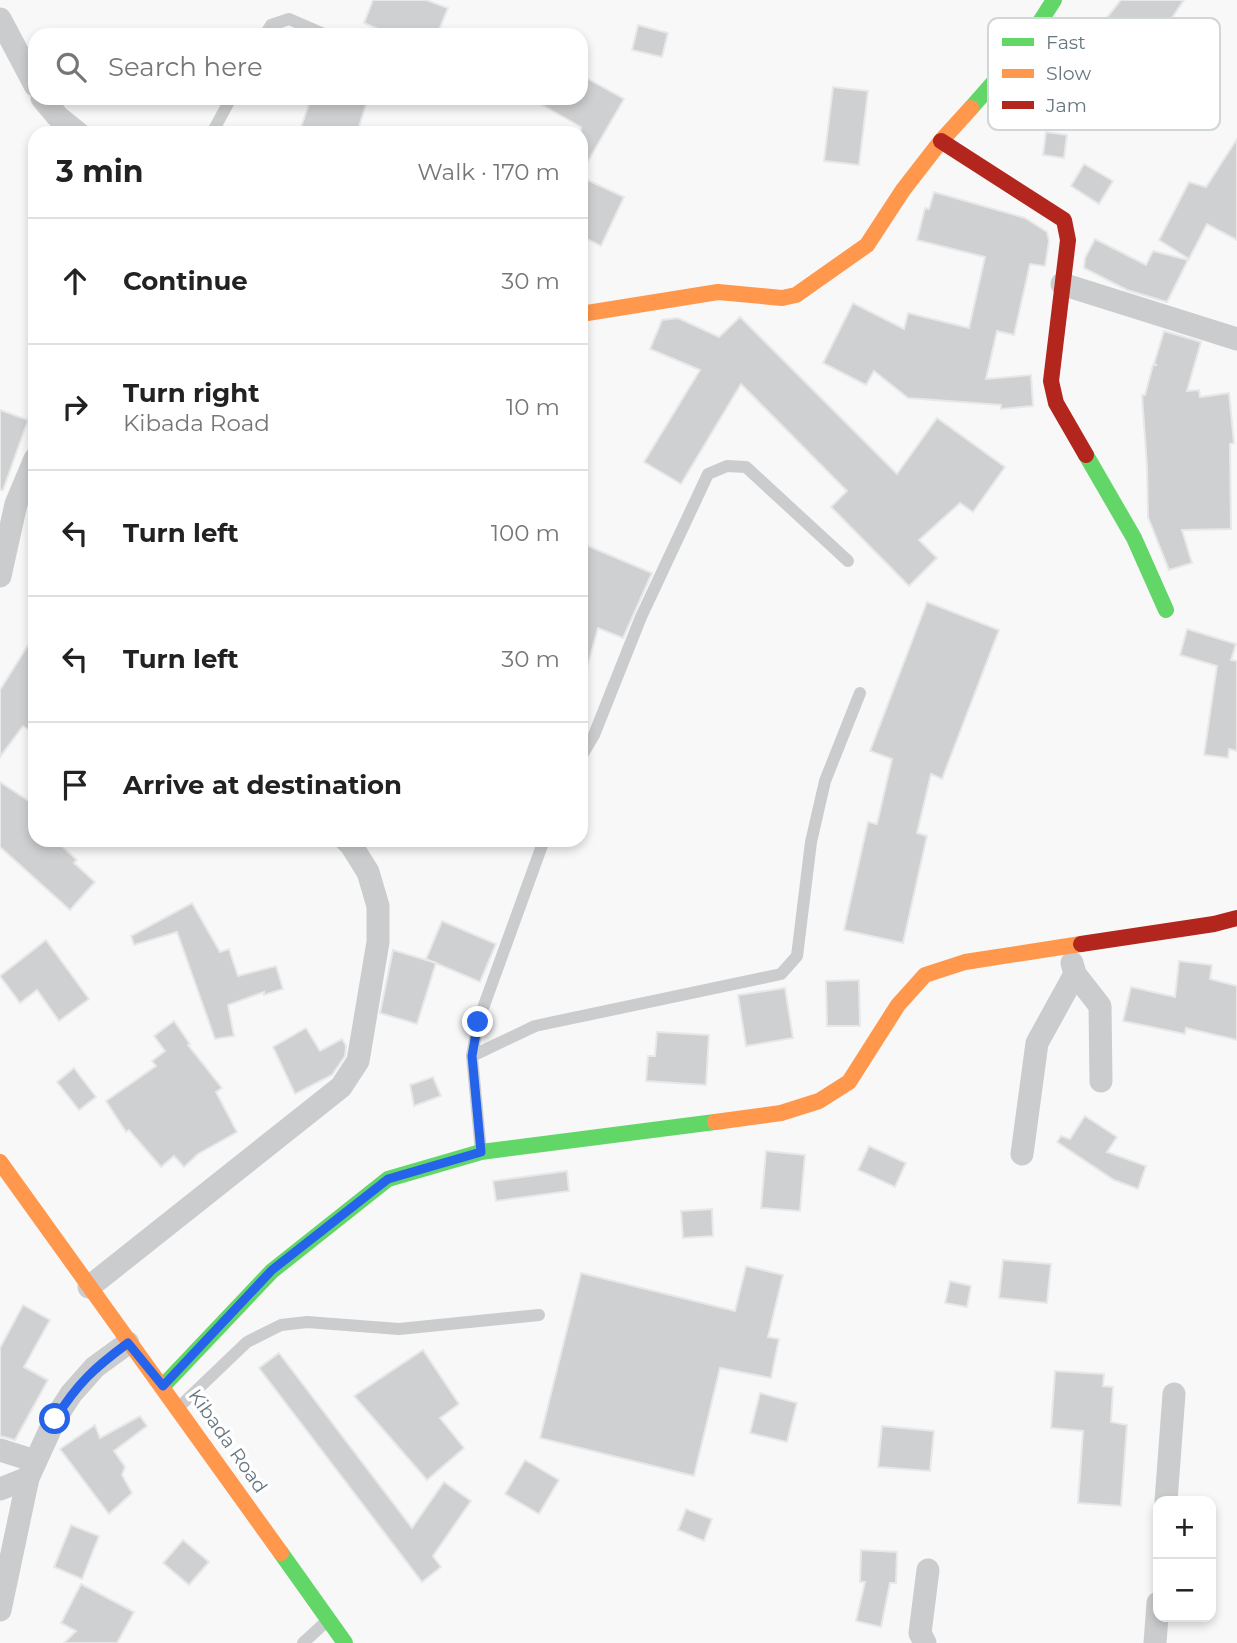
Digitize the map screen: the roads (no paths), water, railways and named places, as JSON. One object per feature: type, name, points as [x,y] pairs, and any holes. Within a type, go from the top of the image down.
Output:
[{"type":"street","points":[[1042,18],[1054,0]]},
{"type":"street","points":[[0,19],[28,72]]},
{"type":"street","points":[[588,313],[718,292],[770,298],[796,295],[867,245],[941,141],[988,88]]},
{"type":"street","points":[[48,105],[69,126]]},
{"type":"street","points":[[941,141],[1063,220],[1068,240],[1051,381],[1056,403],[1134,538],[1166,610]]},
{"type":"street","points":[[1062,284],[1237,340]]},
{"type":"street","points":[[0,576],[16,504],[28,476]]},
{"type":"street","points":[[89,1287],[341,1087],[358,1061],[378,942],[379,906],[368,872],[352,847]]},
{"type":"street","points":[[163,1386],[272,1270],[388,1179],[481,1152],[781,1113],[819,1101],[849,1082],[898,1005],[925,975],[965,962],[1214,924],[1237,918]]},
{"type":"street","points":[[1068,947],[1075,974],[1100,1006],[1101,1081]]},
{"type":"street","points":[[1022,1154],[1037,1043],[1075,974]]},
{"type":"street","name":"Kibada Road","points":[[0,1162],[345,1643]]},
{"type":"street","points":[[0,1610],[31,1470],[55,1419],[71,1394],[95,1367],[128,1343]]},
{"type":"street","points":[[1166,1496],[1174,1394]]},
{"type":"street","points":[[0,1450],[31,1470]]},
{"type":"street","points":[[0,1489],[31,1470]]},
{"type":"street","points":[[925,1643],[920,1633],[928,1570]]},
{"type":"street","points":[[1155,1643],[1157,1622]]},
{"type":"lane","points":[[269,28],[289,19],[310,28]]},
{"type":"lane","points":[[216,126],[227,105]]},
{"type":"lane","points":[[588,745],[640,617],[708,474],[727,466],[746,467],[849,561]]},
{"type":"lane","points":[[472,1056],[535,1026],[781,974],[797,956],[811,842],[825,781],[860,693]]},
{"type":"lane","points":[[481,1152],[472,1056],[478,1022],[541,847]]},
{"type":"lane","points":[[178,1407],[247,1342],[281,1325],[307,1322],[399,1329],[539,1315]]},
{"type":"lane","points":[[303,1643],[328,1620]]}]
